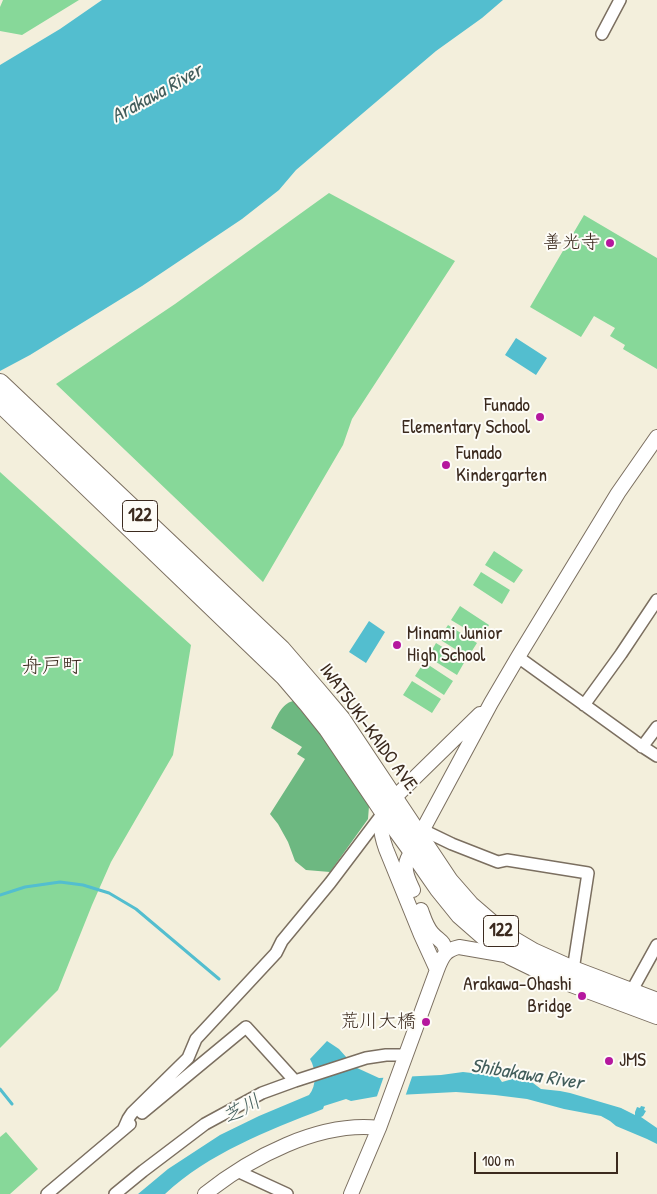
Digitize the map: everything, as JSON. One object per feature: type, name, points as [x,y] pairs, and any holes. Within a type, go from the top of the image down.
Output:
[{"type":"highway","name":"IWATSUKI-KAIDO AVE.","points":[[0,383],[275,655],[302,697],[470,905],[511,939],[532,952],[657,1002]]},
{"type":"highway","name":"IWATSUKI-KAIDO AVE.","points":[[0,404],[275,655]]},
{"type":"highway","name":"IWATSUKI-KAIDO AVE.","points":[[389,805],[416,856],[439,889],[460,915],[484,936],[511,956],[550,975],[657,1015]]},
{"type":"street","points":[[602,34],[620,0]]},
{"type":"street","points":[[573,970],[588,873],[507,860],[498,862],[422,832],[490,703],[618,493],[657,437]]},
{"type":"street","points":[[584,705],[657,600]]},
{"type":"street","points":[[518,657],[657,756]]},
{"type":"street","points":[[124,1128],[132,1114],[188,1058],[196,1038],[276,952],[282,941],[330,883],[389,805],[490,703]]},
{"type":"street","points":[[642,747],[657,727]]},
{"type":"street","points":[[389,805],[381,825],[382,837],[437,970]]},
{"type":"street","points":[[409,856],[406,860],[405,869],[408,879],[426,925],[445,945],[446,952]]},
{"type":"street","points":[[631,992],[657,945]]},
{"type":"street","points":[[351,1194],[379,1128],[437,970],[446,952],[459,947],[511,956]]},
{"type":"street","points":[[47,1194],[246,1027],[295,1081]]},
{"type":"street","points":[[116,1194],[205,1124],[262,1093],[366,1058],[386,1054],[404,1059]]},
{"type":"street","points":[[205,1194],[262,1156],[302,1139],[346,1128],[379,1128]]},
{"type":"street","points":[[237,1171],[286,1194]]},
{"type":"green space","points":[[3,0],[79,0],[22,35],[0,31],[0,7]]},
{"type":"green space","points":[[329,193],[455,261],[352,419],[343,445],[263,582],[56,384],[175,304]]},
{"type":"green space","name":"善光寺","points":[[584,215],[657,258],[657,369],[623,349],[625,345],[610,336],[615,328],[594,316],[581,337],[530,307]]},
{"type":"green space","points":[[0,472],[191,645],[173,755],[111,862],[58,990],[0,1048]]},
{"type":"green space","points":[[494,551],[523,570],[514,583],[485,565]]},
{"type":"green space","points":[[481,572],[510,590],[502,604],[473,585]]},
{"type":"green space","points":[[460,606],[489,625],[481,638],[451,620]]},
{"type":"green space","points":[[448,625],[477,643],[468,657],[439,639]]},
{"type":"green space","points":[[436,643],[465,661],[457,675],[428,657]]},
{"type":"green space","points":[[424,662],[453,681],[444,695],[415,676]]},
{"type":"green space","points":[[412,681],[441,699],[432,713],[403,695]]},
{"type":"green space","points":[[293,701],[321,735],[369,806],[368,819],[330,872],[306,870],[295,861],[288,842],[270,814],[305,759],[297,754],[302,747],[271,728],[282,708]]},
{"type":"green space","points":[[6,1132],[38,1169],[10,1194],[0,1194],[0,1137]]},
{"type":"water","name":"Arakawa River","points":[[102,0],[503,0],[482,18],[436,51],[296,170],[279,190],[242,219],[142,286],[30,355],[0,371],[0,65],[60,29]]},
{"type":"water","points":[[516,338],[547,358],[536,375],[505,355]]},
{"type":"water","points":[[369,621],[385,632],[366,663],[349,652]]},
{"type":"water","points":[[327,1041],[339,1049],[355,1067],[379,1078],[463,1072],[498,1076],[502,1082],[516,1078],[529,1080],[541,1089],[570,1093],[621,1108],[635,1115],[637,1107],[645,1107],[644,1110],[646,1111],[641,1117],[657,1128],[657,1144],[616,1126],[601,1116],[527,1099],[456,1092],[379,1096],[351,1101],[346,1099],[324,1106],[323,1109],[240,1144],[182,1179],[165,1194],[138,1194],[168,1169],[220,1135],[309,1095],[312,1091],[315,1077],[310,1059]]},
{"type":"pier","points":[[413,1074],[405,1097],[376,1099],[384,1076]]},
{"type":"waterway","points":[[0,895],[25,887],[60,882],[83,885],[109,893],[136,909],[219,979]]},
{"type":"waterway","points":[[0,1089],[12,1104]]},
{"type":"place","name":"善光寺","points":[[610,243]]},
{"type":"place","name":"Funado Elementary School","points":[[540,417]]},
{"type":"place","name":"Funado Kindergarten","points":[[446,465]]},
{"type":"place","name":"Minami Junior High School","points":[[397,645]]},
{"type":"place","name":"Arakawa-Ohashi Bridge","points":[[582,996]]},
{"type":"place","name":"荒川大橋","points":[[426,1022]]},
{"type":"place","name":"JMS","points":[[609,1061]]},
{"type":"district","name":"舟戸町","points":[[52,667]]},
{"type":"water label","name":"Shibakawa River","points":[[527,1075]]},
{"type":"water label","name":"芝川","points":[[242,1110]]}]
